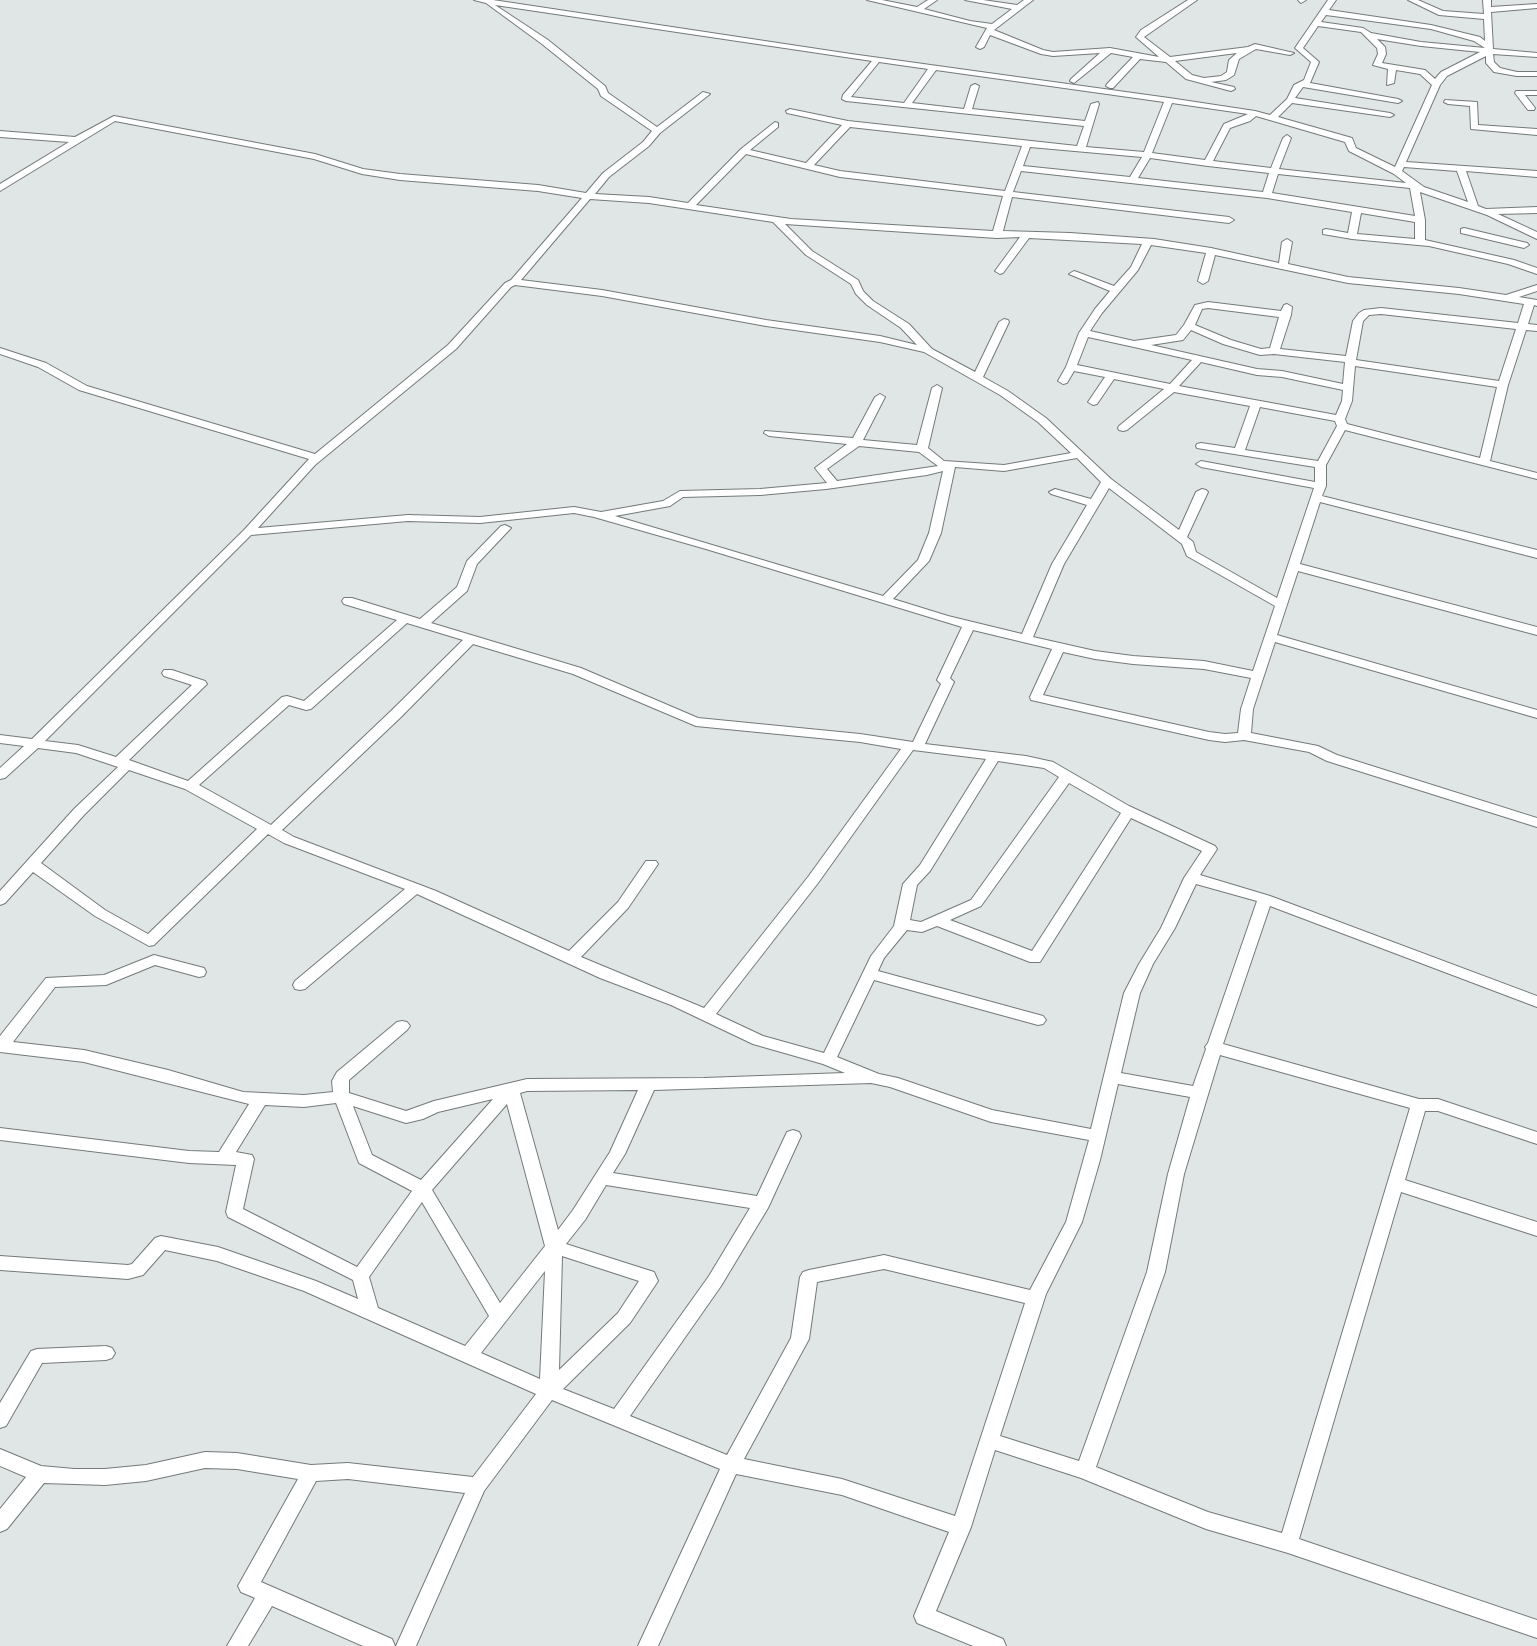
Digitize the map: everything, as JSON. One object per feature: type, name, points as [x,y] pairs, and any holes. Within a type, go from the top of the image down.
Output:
[{"type":"street","points":[[477,0],[877,60],[1255,112],[1349,140],[1352,148],[1399,168],[1460,167],[1537,174]]},
{"type":"street","points":[[477,0],[488,4],[545,42],[602,88],[604,94],[657,130]]},
{"type":"street","points":[[870,0],[945,15],[991,29],[1048,53],[1110,50],[1166,60],[1252,48],[1290,53]]},
{"type":"street","points":[[917,10],[934,0]]},
{"type":"street","points":[[969,0],[1019,8]]},
{"type":"street","points":[[980,47],[991,29],[1029,0]]},
{"type":"street","points":[[1193,0],[1140,34],[1144,41],[1188,77],[1231,89]]},
{"type":"street","points":[[1272,118],[1290,100],[1298,87],[1307,81],[1315,62],[1299,48],[1332,0]]},
{"type":"street","points":[[1412,0],[1442,13],[1488,14],[1537,6]]},
{"type":"street","points":[[1487,0],[1490,63],[1497,70],[1517,74],[1537,74]]},
{"type":"street","points":[[1324,12],[1376,18],[1462,34],[1483,42],[1489,47],[1489,51]]},
{"type":"street","points":[[1316,23],[1363,30],[1381,47],[1382,54],[1377,65],[1444,74]]},
{"type":"street","points":[[1369,35],[1421,44],[1537,55]]},
{"type":"street","points":[[1188,77],[1204,80],[1223,78],[1231,73],[1236,57],[1252,48],[1263,36]]},
{"type":"street","points":[[1074,81],[1097,59],[1110,50]]},
{"type":"street","points":[[1399,168],[1436,84],[1444,74],[1489,51]]},
{"type":"street","points":[[1110,86],[1138,56]]},
{"type":"street","points":[[1204,56],[1221,58],[1233,64]]},
{"type":"street","points":[[877,60],[847,95],[846,99],[1088,124]]},
{"type":"street","points":[[906,106],[934,67]]},
{"type":"street","points":[[1390,83],[1392,68]]},
{"type":"street","points":[[1422,72],[1436,84]]},
{"type":"street","points":[[1302,84],[1398,101]]},
{"type":"street","points":[[967,112],[975,86]]},
{"type":"street","points":[[1531,108],[1519,93],[1537,93]]},
{"type":"street","points":[[0,775],[33,745],[248,532],[316,458],[452,347],[508,286],[514,282],[606,175],[646,144],[657,130],[706,94]]},
{"type":"street","points":[[1133,180],[1147,156],[1169,100]]},
{"type":"street","points":[[1290,100],[1390,115]]},
{"type":"street","points":[[1448,102],[1474,104],[1474,127],[1537,132]]},
{"type":"street","points":[[1081,148],[1095,104]]},
{"type":"street","points":[[790,111],[848,124],[1027,144],[1081,148],[1274,172],[1414,185]]},
{"type":"street","points":[[1208,163],[1227,126],[1247,120],[1255,112]]},
{"type":"street","points":[[0,188],[114,118],[315,157],[362,171],[442,182],[538,188],[588,196],[633,198],[777,221],[835,226],[1026,236],[1070,236],[1148,242],[1211,251],[1348,280],[1459,290],[1533,302],[1521,326],[1503,385],[1484,462]]},
{"type":"street","points":[[807,167],[848,124]]},
{"type":"street","points":[[690,206],[744,151],[775,125]]},
{"type":"street","points":[[2,135],[77,140]]},
{"type":"street","points":[[1268,195],[1274,172],[1287,138]]},
{"type":"street","points":[[996,234],[1008,194],[1020,168],[1027,144]]},
{"type":"street","points":[[744,151],[826,172],[1229,220]]},
{"type":"street","points":[[1460,167],[1474,207]]},
{"type":"street","points":[[1020,168],[1268,195],[1420,220]]},
{"type":"street","points":[[1399,168],[1414,185],[1421,189],[1485,211],[1537,236],[1524,245]]},
{"type":"street","points":[[1414,185],[1420,220],[1420,243]]},
{"type":"street","points":[[1352,236],[1357,209]]},
{"type":"street","points":[[1485,211],[1537,210]]},
{"type":"street","points":[[777,221],[809,253],[854,282],[859,292],[870,303],[905,326],[928,351]]},
{"type":"street","points":[[1523,229],[1537,232]]},
{"type":"street","points":[[1464,231],[1537,248]]},
{"type":"street","points":[[1326,232],[1420,243],[1474,253],[1511,262],[1537,271]]},
{"type":"street","points":[[1000,271],[1026,236]]},
{"type":"street","points":[[1063,381],[1071,367],[1084,333],[1098,311],[1135,268],[1148,242]]},
{"type":"street","points":[[1283,266],[1287,242]]},
{"type":"street","points":[[1202,281],[1211,251]]},
{"type":"street","points":[[1074,274],[1117,291]]},
{"type":"street","points":[[514,282],[602,293],[766,323],[880,339],[928,351],[978,377],[1042,420],[1077,455],[1107,481],[1187,542],[1190,554],[1281,605]]},
{"type":"street","points":[[1507,298],[1537,288]]},
{"type":"street","points":[[1134,344],[1179,338],[1189,326],[1198,307],[1208,305],[1286,311],[1274,351]]},
{"type":"street","points":[[1244,736],[1247,709],[1318,492],[1321,465],[1341,422],[1347,401],[1358,321],[1367,312],[1381,311],[1537,328]]},
{"type":"street","points":[[978,377],[1004,322]]},
{"type":"street","points":[[1189,326],[1205,331],[1227,342],[1260,352],[1274,351],[1351,361],[1503,385]]},
{"type":"street","points":[[1084,333],[1257,372],[1298,377],[1348,388]]},
{"type":"street","points":[[0,351],[42,365],[83,388],[316,458]]},
{"type":"street","points":[[1298,377],[1302,356]]},
{"type":"street","points":[[1123,428],[1172,388],[1199,359]]},
{"type":"street","points":[[1071,367],[1341,422],[1537,476]]},
{"type":"street","points":[[1093,402],[1111,376]]},
{"type":"street","points":[[922,450],[937,388]]},
{"type":"street","points":[[834,484],[821,468],[856,442],[880,397]]},
{"type":"street","points":[[1239,452],[1256,404]]},
{"type":"street","points":[[769,433],[922,450],[940,463],[950,466]]},
{"type":"street","points":[[1201,446],[1321,465]]},
{"type":"street","points":[[601,515],[666,504],[680,494],[760,492],[927,472],[953,464],[1004,468],[1077,455]]},
{"type":"street","points":[[1201,464],[1318,492],[1537,554]]},
{"type":"street","points":[[886,600],[923,561],[935,533],[950,466]]},
{"type":"street","points":[[1026,638],[1058,564],[1107,481]]},
{"type":"street","points":[[1055,492],[1094,503]]},
{"type":"street","points":[[1181,538],[1202,492]]},
{"type":"street","points":[[248,532],[408,518],[480,520],[574,510],[601,515],[969,624],[1059,647],[1133,660],[1204,665],[1258,676]]},
{"type":"street","points":[[422,624],[463,588],[471,563],[505,528]]},
{"type":"street","points":[[1294,566],[1537,631]]},
{"type":"street","points":[[348,601],[577,671],[696,722],[860,738],[914,747],[1026,760],[1048,765],[1129,811],[1210,849],[1191,878],[1168,928],[1146,964],[1132,993],[1098,1136],[1074,1222],[1036,1299],[961,1527],[924,1616],[996,1646]]},
{"type":"street","points":[[190,786],[287,700],[306,706],[405,619]]},
{"type":"street","points":[[707,1016],[914,747],[948,682],[943,680],[969,624]]},
{"type":"street","points":[[1271,637],[1537,714]]},
{"type":"street","points":[[32,864],[100,913],[149,941],[396,714],[471,639]]},
{"type":"street","points":[[1059,647],[1036,697],[1209,736],[1225,738],[1244,736],[1313,750],[1332,758],[1537,823]]},
{"type":"street","points":[[0,900],[123,763],[201,684],[168,673]]},
{"type":"street","points":[[0,739],[33,745],[78,749],[190,786],[289,840],[415,888],[605,974],[676,1001],[758,1040],[828,1060],[877,1079],[892,1082],[991,1116],[1098,1136]]},
{"type":"street","points":[[828,1060],[878,956],[901,924],[910,884],[924,868],[994,757]]},
{"type":"street","points":[[901,924],[922,927],[976,903],[1066,776]]},
{"type":"street","points":[[937,921],[1035,958],[1129,811]]},
{"type":"street","points":[[571,958],[623,905],[651,864]]},
{"type":"street","points":[[1191,878],[1265,899],[1537,1002]]},
{"type":"street","points":[[300,985],[415,888]]},
{"type":"street","points":[[1085,1472],[1156,1272],[1176,1174],[1199,1093],[1265,899]]},
{"type":"street","points":[[0,1046],[51,982],[106,980],[154,960],[199,972]]},
{"type":"street","points":[[870,974],[1038,1020]]},
{"type":"street","points":[[402,1026],[343,1076],[340,1081],[341,1097],[367,1161],[424,1189],[499,1317]]},
{"type":"street","points":[[0,1046],[84,1056],[168,1076],[243,1098],[304,1101],[341,1097],[406,1117],[418,1115],[434,1107],[527,1085],[767,1082],[832,1078],[877,1079]]},
{"type":"street","points":[[1214,1047],[1419,1105],[1438,1105],[1537,1138]]},
{"type":"street","points":[[1111,1077],[1199,1093]]},
{"type":"street","points":[[468,1356],[579,1215],[617,1154],[649,1084]]},
{"type":"street","points":[[360,1276],[424,1189],[511,1089]]},
{"type":"street","points":[[511,1089],[554,1247],[549,1391]]},
{"type":"street","points":[[224,1158],[261,1099]]},
{"type":"street","points":[[1288,1544],[1419,1105]]},
{"type":"street","points":[[0,1134],[189,1156],[246,1159],[234,1212],[360,1276],[371,1313]]},
{"type":"street","points":[[618,1419],[715,1281],[762,1202],[793,1136]]},
{"type":"street","points":[[602,1178],[762,1202]]},
{"type":"street","points":[[1395,1183],[1537,1229]]},
{"type":"street","points":[[0,1263],[134,1272],[138,1270],[159,1245],[165,1243],[227,1258],[310,1286],[549,1391],[731,1465],[842,1487],[961,1527]]},
{"type":"street","points":[[406,1646],[477,1486],[549,1391],[624,1318],[649,1280],[648,1277],[554,1247]]},
{"type":"street","points":[[648,1646],[731,1465],[800,1339],[809,1277],[884,1262],[1036,1299]]},
{"type":"street","points":[[0,1420],[37,1356],[106,1353]]},
{"type":"street","points":[[989,1440],[1085,1472],[1206,1520],[1288,1544],[1537,1629]]},
{"type":"street","points":[[0,1457],[40,1474],[74,1477],[105,1477],[146,1473],[205,1460],[237,1460],[311,1473],[348,1471],[477,1486]]},
{"type":"street","points":[[311,1473],[248,1586],[385,1646]]},
{"type":"street","points":[[0,1523],[40,1474]]},
{"type":"street","points":[[237,1646],[268,1595]]}]
